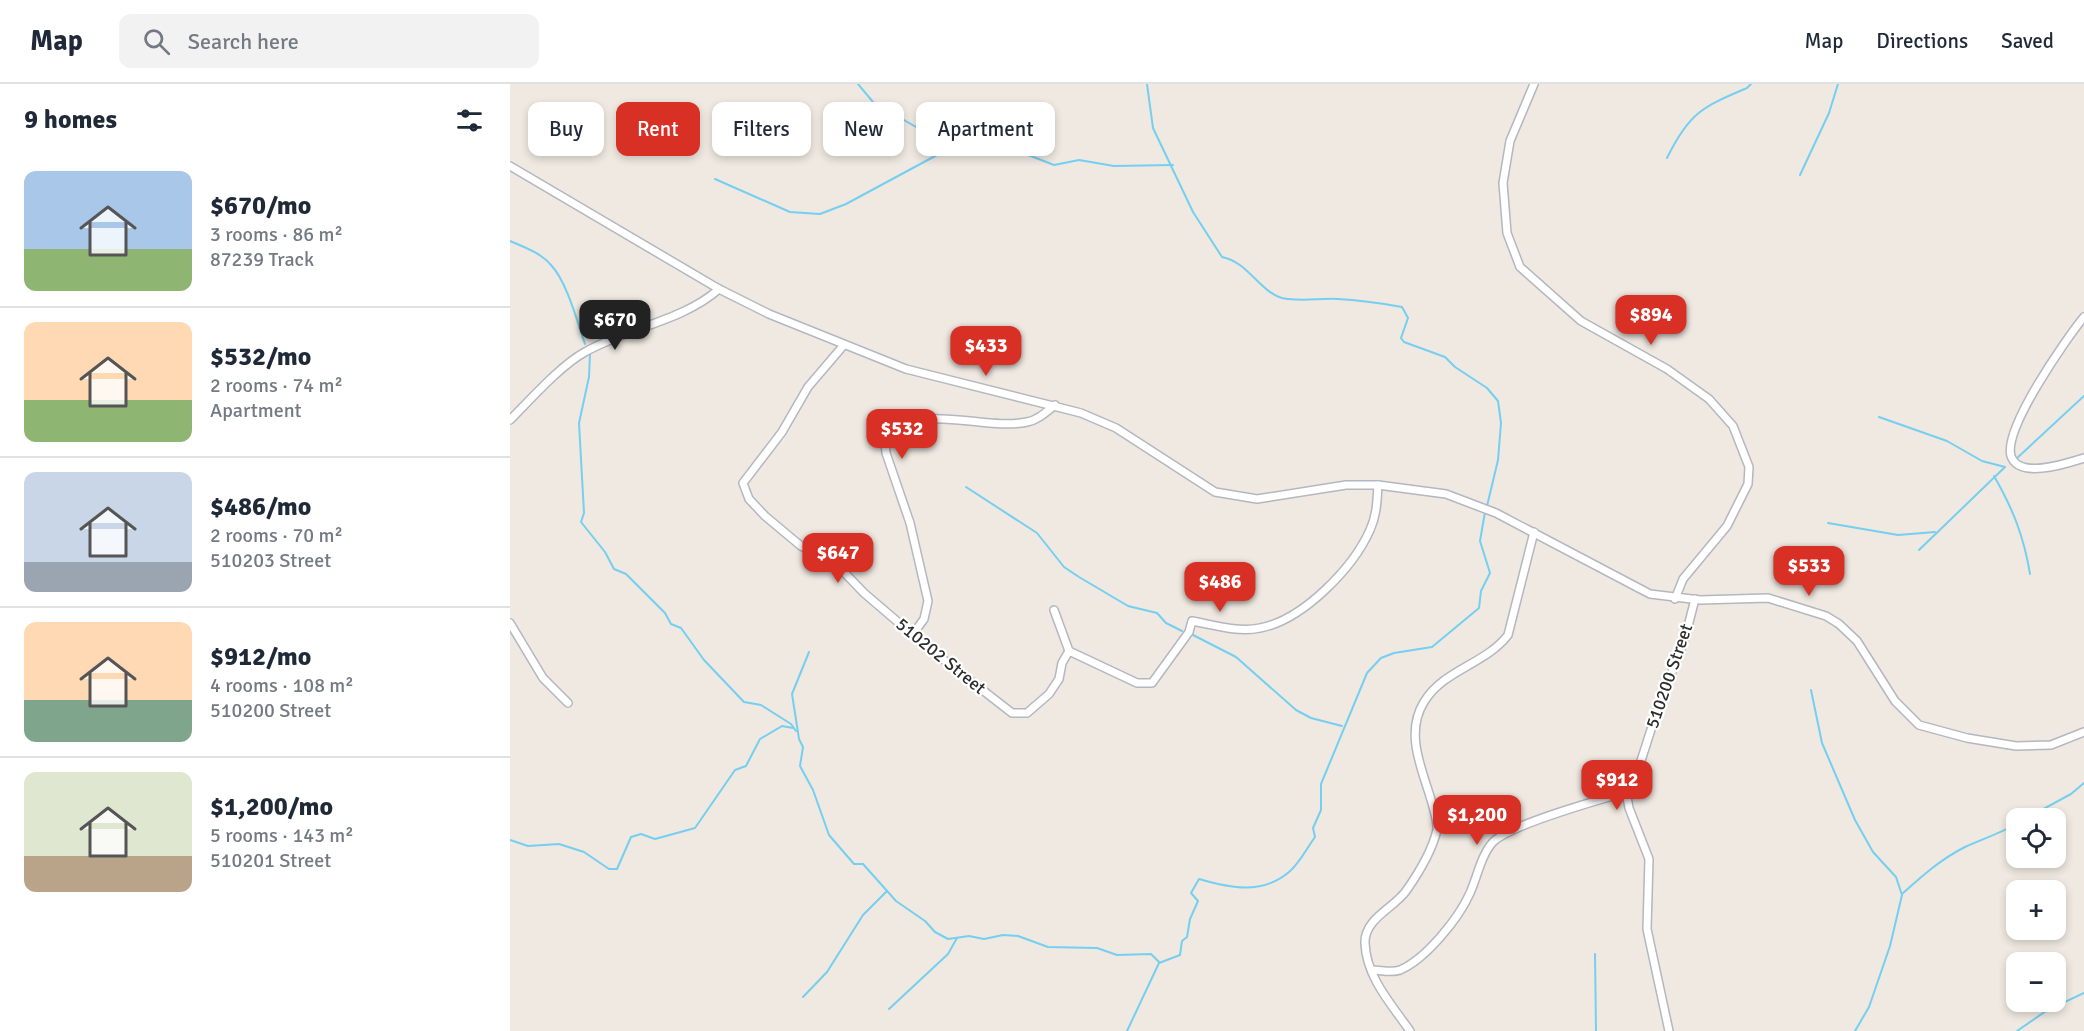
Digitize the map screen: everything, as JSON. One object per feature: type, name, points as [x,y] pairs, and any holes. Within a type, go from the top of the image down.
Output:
[{"type":"street","points":[[1534,84],[1510,141],[1503,183],[1507,233],[1520,267],[1581,321],[1667,369],[1709,399],[1733,426],[1749,467],[1748,484],[1727,526],[1683,579],[1675,599]]},
{"type":"street","points":[[510,166],[719,289],[843,346],[906,369],[1055,405],[1116,428],[1215,492],[1257,499],[1346,485],[1378,485],[1446,494],[1496,513],[1650,594],[1675,599],[1768,598],[1826,616],[1839,624],[1857,641],[1895,701],[1920,725],[1967,738],[2016,746],[2051,745],[2084,732]]},
{"type":"street","points":[[510,420],[576,357],[605,341],[695,305],[719,289]]},
{"type":"street","points":[[2084,317],[2067,338],[2034,393],[2012,440],[2011,456],[2018,465],[2029,469],[2045,468],[2084,458]]},
{"type":"street","name":"510202 Street","points":[[843,346],[808,387],[782,432],[744,483],[748,499],[801,546],[840,568],[864,593],[1012,713],[1027,713],[1049,694],[1059,679],[1062,663],[1069,651]]},
{"type":"street","points":[[913,634],[924,619],[928,601],[910,523],[886,453],[885,443],[889,433],[913,421],[933,419],[1013,424],[1029,422],[1055,405]]},
{"type":"street","points":[[1054,610],[1069,651],[1137,683],[1152,683],[1189,632],[1192,621],[1238,629],[1260,628],[1286,617],[1314,599],[1337,579],[1370,530],[1377,506],[1378,485]]},
{"type":"street","points":[[1410,1031],[1378,986],[1365,941],[1370,926],[1405,893],[1427,856],[1437,828],[1415,741],[1415,724],[1424,702],[1433,690],[1450,676],[1498,648],[1508,635],[1534,532]]},
{"type":"street","name":"510200 Street","points":[[1626,792],[1639,767],[1656,711],[1685,638],[1695,599]]},
{"type":"street","points":[[510,623],[543,678],[568,703]]},
{"type":"street","points":[[1372,970],[1397,971],[1410,965],[1452,923],[1469,895],[1493,843],[1508,832],[1579,806],[1626,792],[1629,808],[1649,859],[1647,929],[1654,970],[1669,1031]]},
{"type":"waterway","points":[[858,84],[873,102],[928,134],[966,141],[978,151],[1008,147],[1054,165],[1079,160],[1114,166],[1173,165]]},
{"type":"waterway","points":[[1147,84],[1153,128],[1193,212],[1222,257],[1239,265],[1267,289],[1282,298],[1346,299],[1402,307],[1408,318],[1401,338],[1404,342],[1445,357],[1455,367],[1487,388],[1498,401],[1501,423],[1498,460],[1487,506]]},
{"type":"waterway","points":[[1667,158],[1682,131],[1698,113],[1751,84]]},
{"type":"waterway","points":[[1800,175],[1829,113],[1838,84]]},
{"type":"waterway","points":[[715,179],[790,212],[820,214],[846,204],[935,156]]},
{"type":"waterway","points":[[510,241],[542,257],[557,272],[571,302],[585,344]]},
{"type":"waterway","points":[[590,354],[589,377],[579,423],[584,513],[581,522],[605,552],[614,569],[626,574],[665,613],[671,624],[681,628],[704,660],[744,702],[761,705],[791,724],[796,731]]},
{"type":"waterway","points":[[2016,459],[2084,396]]},
{"type":"waterway","points":[[1879,417],[1947,441],[1982,461],[2005,467]]},
{"type":"waterway","points":[[1919,550],[2005,467]]},
{"type":"waterway","points":[[1994,476],[2017,524],[2030,574]]},
{"type":"waterway","points":[[966,487],[1037,533],[1064,567],[1128,606],[1157,613],[1166,623],[1182,631]]},
{"type":"waterway","points":[[1127,1031],[1159,963],[1180,955],[1182,941],[1187,937],[1190,919],[1198,901],[1191,893],[1199,879],[1234,887],[1257,887],[1279,879],[1293,869],[1303,856],[1315,837],[1313,828],[1321,810],[1321,784],[1367,673],[1381,658],[1394,653],[1432,647],[1479,608],[1481,591],[1490,573],[1480,541],[1485,512]]},
{"type":"waterway","points":[[1828,523],[1898,535],[1935,532]]},
{"type":"waterway","points":[[1193,635],[1236,657],[1296,710],[1311,718],[1342,726]]},
{"type":"waterway","points":[[809,652],[792,694],[799,739],[803,747],[800,766],[813,790],[829,835],[854,864],[863,864],[896,901],[925,921],[935,932],[948,939],[969,936],[984,939],[1003,935],[1018,936],[1048,947],[1097,948],[1117,955],[1151,954],[1159,962]]},
{"type":"waterway","points":[[1811,690],[1822,743],[1855,820],[1873,852],[1896,877],[1902,895],[1890,946],[1869,1007],[1855,1031]]},
{"type":"waterway","points":[[510,840],[528,846],[559,844],[584,852],[609,869],[617,869],[631,837],[641,834],[655,839],[695,828],[735,770],[746,766],[760,739],[782,726],[793,728]]},
{"type":"waterway","points":[[2045,808],[2071,794],[2084,783]]},
{"type":"waterway","points":[[1902,894],[1932,868],[1956,852],[2006,829]]},
{"type":"waterway","points":[[803,997],[827,972],[863,915],[887,891]]},
{"type":"waterway","points":[[889,1009],[948,954],[957,938]]},
{"type":"waterway","points":[[1595,954],[1596,1031]]},
{"type":"waterway","points":[[2017,1031],[2046,1011],[2084,993]]}]
